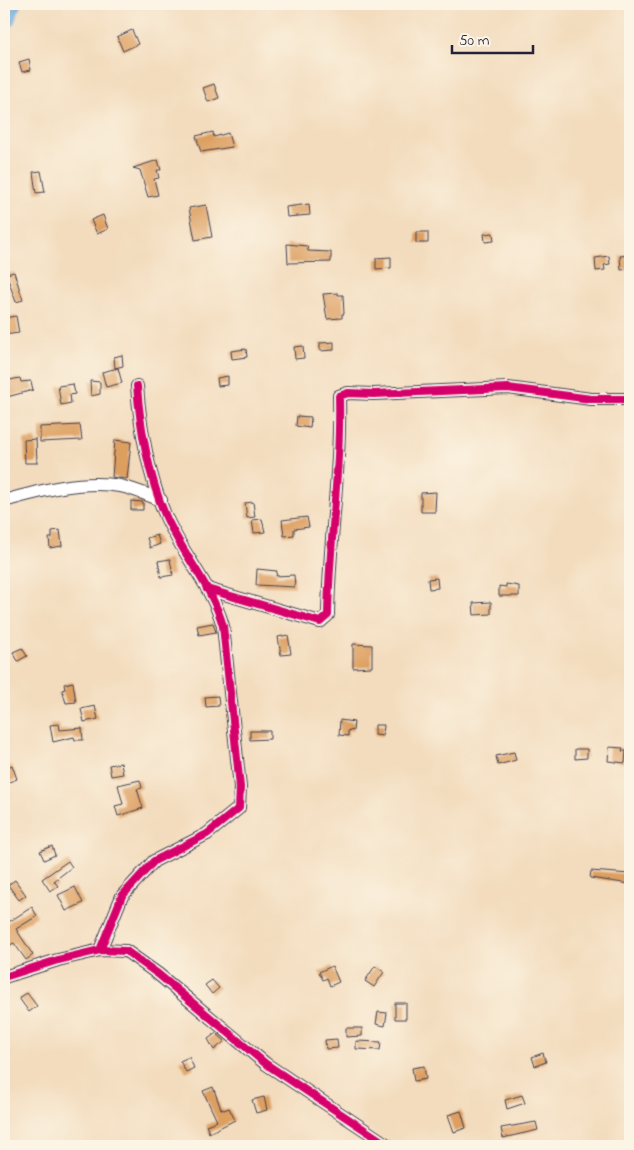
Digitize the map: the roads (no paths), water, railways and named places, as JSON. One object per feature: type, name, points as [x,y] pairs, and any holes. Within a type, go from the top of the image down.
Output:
[{"type":"street","points":[[100,950],[122,896],[154,861],[207,834],[238,808],[240,786],[223,626],[217,606],[166,516],[141,432],[137,386]]},
{"type":"street","points":[[207,590],[320,622],[328,615],[328,575],[340,424],[339,396],[348,393],[374,394],[508,388],[591,399],[630,399]]},
{"type":"street","points":[[4,501],[91,484],[120,486],[161,500]]},
{"type":"street","points":[[4,977],[58,960],[100,950],[126,951],[158,974],[266,1064],[389,1146]]},
{"type":"waterway","points":[[4,22],[11,4]]}]
